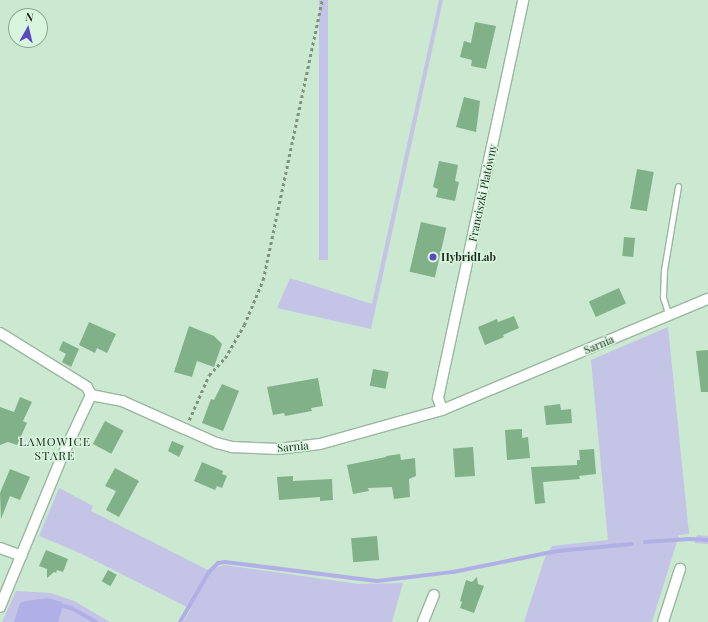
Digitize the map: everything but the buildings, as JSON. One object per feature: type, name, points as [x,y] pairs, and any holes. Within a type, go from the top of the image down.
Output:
[{"type":"street","name":"Franciszki Platówny","points":[[442,410],[438,398],[523,0]]},
{"type":"street","name":"Sarnia","points":[[91,396],[122,401],[185,430],[218,443],[232,446],[278,449],[320,444],[442,410],[708,299]]},
{"type":"street","points":[[0,333],[87,387],[91,396],[61,459],[0,606]]},
{"type":"street","points":[[0,548],[22,556]]},
{"type":"street","points":[[664,622],[680,568]]},
{"type":"street","points":[[423,622],[434,595]]},
{"type":"lane","points":[[669,316],[663,297],[664,270],[678,186]]},
{"type":"path","points":[[185,430],[209,375],[225,358],[263,280],[322,0]]},
{"type":"shaded area","points":[[319,0],[328,0],[328,260],[319,260]]},
{"type":"shaded area","points":[[439,0],[443,0],[371,329],[277,308],[290,278],[372,304]]},
{"type":"shaded area","points":[[668,327],[689,534],[679,535],[652,622],[524,622],[545,557],[552,546],[608,540],[591,360]]},
{"type":"shaded area","points":[[59,488],[93,506],[91,511],[212,572],[215,568],[224,565],[359,584],[403,583],[392,622],[183,622],[191,609],[80,553],[39,536]]},
{"type":"shaded area","points":[[697,535],[708,536],[708,544],[695,543]]},
{"type":"shaded area","points":[[16,591],[51,593],[74,601],[110,622],[2,622]]},
{"type":"shaded area","points":[[48,598],[62,602],[63,606],[58,622],[14,622],[20,603]]},
{"type":"waterway","points":[[645,542],[689,539],[708,540]]},
{"type":"waterway","points":[[180,622],[209,572],[218,563],[225,562],[377,581],[453,572],[557,551],[632,544]]},
{"type":"waterway","points":[[63,606],[71,608],[96,622]]},
{"type":"place","name":"HybridLab","points":[[433,257]]},
{"type":"district","name":"LAMOWICE STARE","points":[[55,449]]}]
